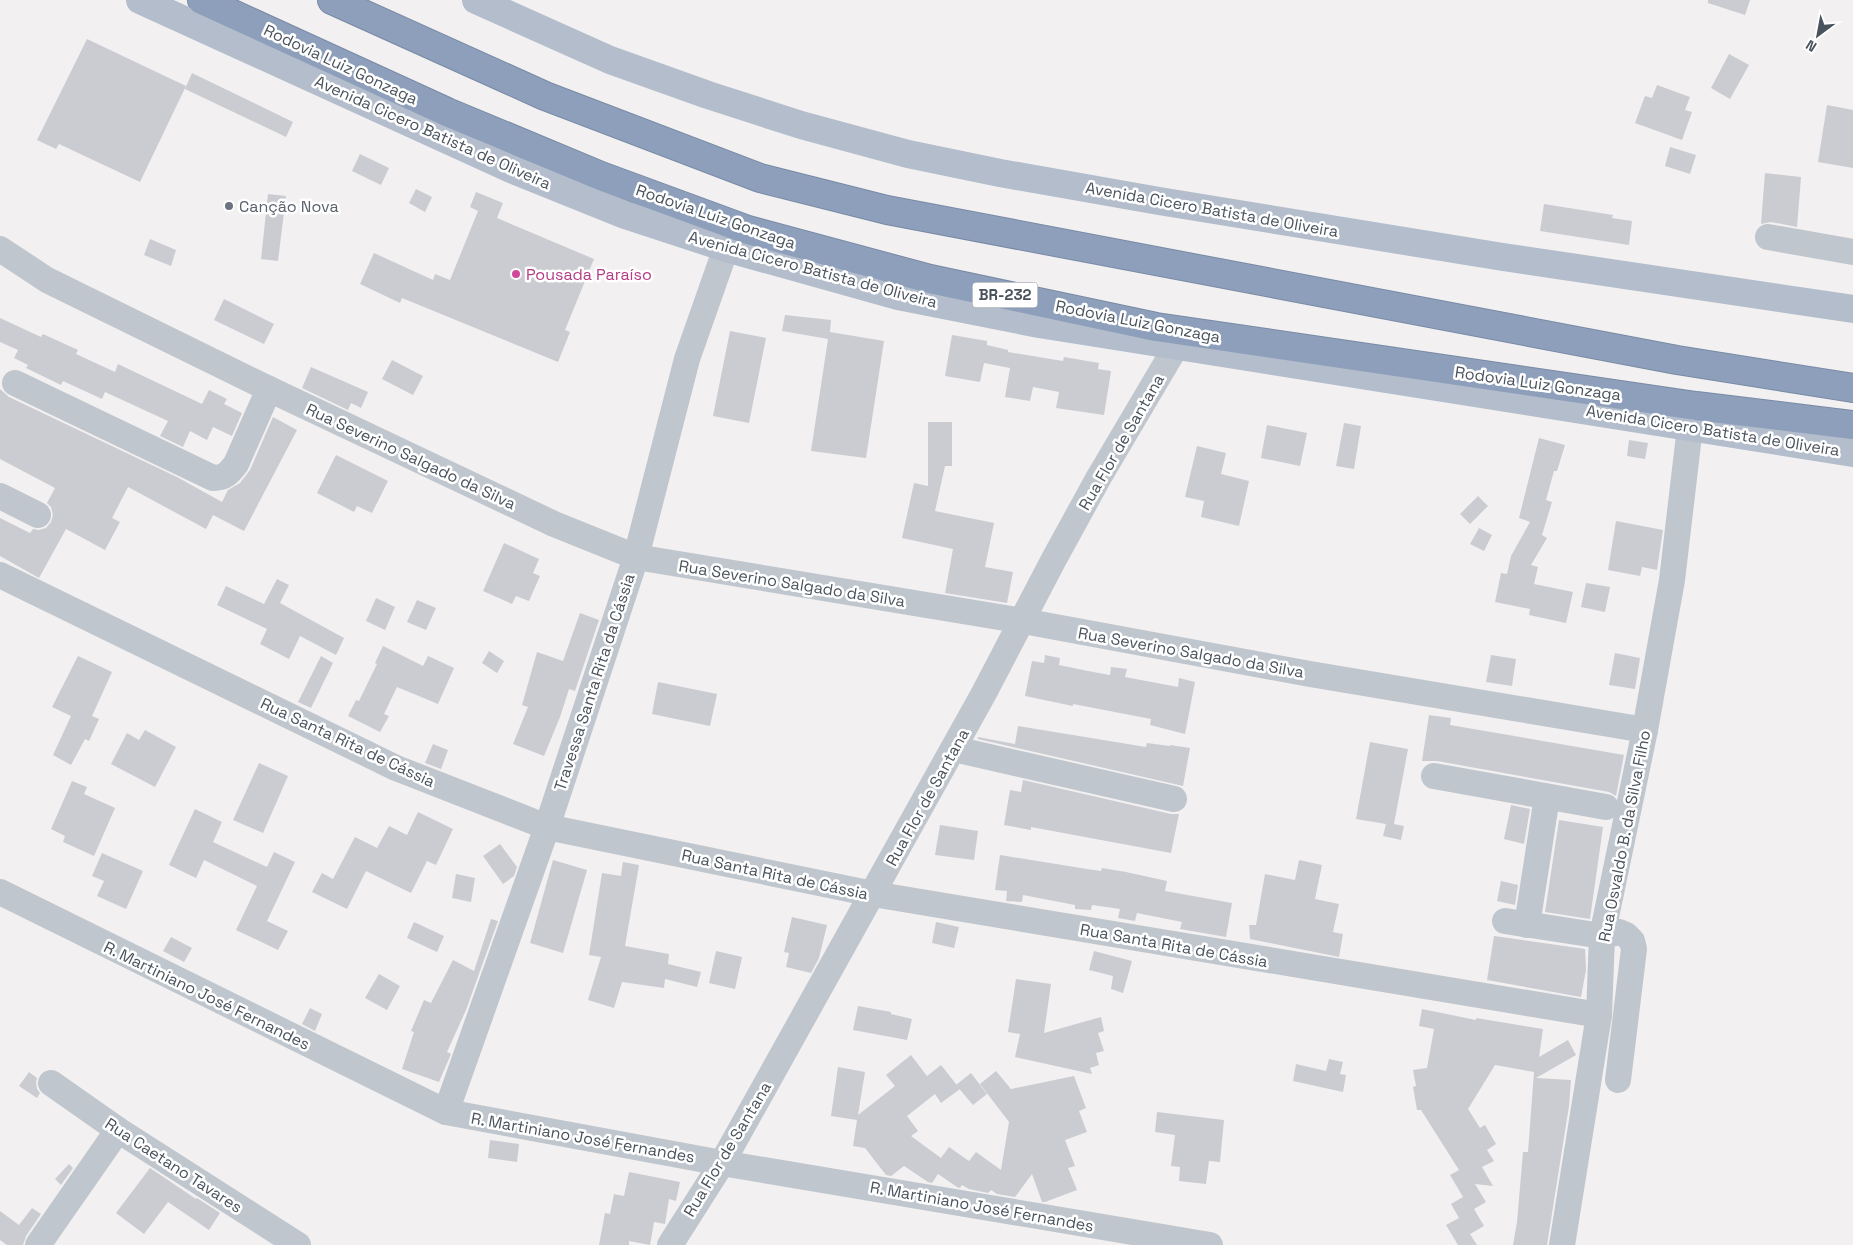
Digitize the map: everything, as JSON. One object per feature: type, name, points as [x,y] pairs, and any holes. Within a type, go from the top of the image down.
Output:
[{"type":"highway","name":"Rodovia Luiz Gonzaga","points":[[202,0],[446,112],[601,176],[748,230],[930,279],[1164,328],[1686,405],[1853,425]]},
{"type":"highway","points":[[332,0],[545,96],[760,178],[887,210],[1677,360],[1853,388]]},
{"type":"main road","name":"Avenida Cicero Batista de Oliveira","points":[[140,0],[511,169],[625,214],[726,248],[898,296],[1039,324],[1853,453]]},
{"type":"main road","name":"Avenida Cicero Batista de Oliveira","points":[[476,0],[610,60],[708,95],[801,125],[908,154],[1000,173],[1159,201],[1503,258],[1853,309]]},
{"type":"street","points":[[1768,237],[1853,252]]},
{"type":"street","name":"Travessa Santa Rita da Cássia","points":[[446,1112],[546,827],[636,557],[687,358],[726,248]]},
{"type":"street","name":"Rua Severino Salgado da Silva","points":[[0,249],[47,280],[269,389],[554,524],[636,557],[1022,621],[1300,672],[1645,730]]},
{"type":"street","name":"Rua Flor de Santana","points":[[670,1245],[722,1163],[954,749],[1099,477],[1177,345]]},
{"type":"street","points":[[15,383],[213,478],[222,478],[236,464],[269,389]]},
{"type":"street","name":"Rua Osvaldo B. da Silva Filho","points":[[1562,1245],[1599,1015],[1602,936],[1645,730],[1672,580],[1690,427]]},
{"type":"street","points":[[0,496],[38,515]]},
{"type":"street","name":"Rua Santa Rita de Cássia","points":[[0,575],[396,768],[546,827],[873,894],[1599,1015]]},
{"type":"street","points":[[954,749],[1174,799]]},
{"type":"street","points":[[1434,776],[1606,807]]},
{"type":"street","points":[[1546,797],[1516,923],[1602,936],[1619,932],[1626,935],[1632,942],[1634,949],[1618,1080]]},
{"type":"street","name":"R. Martiniano José Fernandes","points":[[0,892],[446,1112],[722,1163],[1210,1245]]},
{"type":"street","name":"Rua Caetano Tavares","points":[[51,1083],[118,1130],[298,1245]]},
{"type":"street","points":[[38,1245],[118,1130]]},
{"type":"building","points":[[1708,0],[1750,0],[1745,15],[1708,3]]},
{"type":"building","points":[[87,39],[186,86],[140,182],[59,144],[56,149],[37,140]]},
{"type":"building","points":[[1729,54],[1749,65],[1730,99],[1711,88]]},
{"type":"building","points":[[192,73],[293,122],[286,137],[185,89]]},
{"type":"building","points":[[1657,85],[1690,97],[1685,110],[1692,112],[1682,140],[1635,123],[1645,96],[1652,98]]},
{"type":"building","points":[[1827,105],[1853,110],[1853,168],[1818,162]]},
{"type":"building","points":[[1670,147],[1696,155],[1690,174],[1665,166]]},
{"type":"building","points":[[360,154],[389,168],[381,185],[352,171]]},
{"type":"building","points":[[1765,173],[1801,177],[1797,227],[1771,222],[1761,224]]},
{"type":"building","points":[[416,189],[432,197],[425,212],[409,203]]},
{"type":"building","points":[[476,192],[503,203],[497,218],[594,259],[565,330],[570,332],[558,362],[402,298],[400,303],[360,284],[374,253],[433,280],[435,274],[450,280],[478,211],[470,207]]},
{"type":"building","points":[[268,194],[286,196],[278,261],[261,259]]},
{"type":"building","points":[[1544,204],[1613,215],[1612,218],[1632,221],[1629,245],[1540,231]]},
{"type":"building","points":[[150,239],[176,250],[171,266],[144,255]]},
{"type":"building","points":[[224,299],[274,324],[264,344],[214,320]]},
{"type":"building","points":[[785,315],[831,320],[830,332],[884,341],[866,458],[811,451],[828,339],[782,331]]},
{"type":"building","points":[[0,318],[41,337],[43,334],[78,350],[76,354],[115,372],[118,364],[202,404],[209,390],[227,399],[224,404],[242,413],[232,436],[213,427],[207,440],[190,431],[183,447],[160,436],[168,421],[105,392],[102,399],[63,381],[61,385],[26,368],[28,365],[14,358],[18,350],[0,342]]},
{"type":"building","points":[[730,331],[766,338],[749,423],[713,416]]},
{"type":"building","points":[[952,335],[987,341],[987,345],[1008,350],[1008,352],[1063,361],[1064,357],[1099,363],[1098,369],[1111,371],[1104,415],[1056,408],[1059,392],[1033,387],[1030,401],[1005,397],[1010,368],[984,363],[980,382],[945,376]]},
{"type":"building","points":[[392,360],[423,376],[413,395],[382,379]]},
{"type":"building","points":[[311,367],[368,392],[361,408],[351,403],[348,410],[302,388]]},
{"type":"building","points":[[0,389],[9,397],[177,477],[222,502],[228,490],[240,483],[250,470],[273,417],[297,430],[244,531],[213,515],[206,529],[128,487],[112,518],[120,522],[105,550],[66,529],[39,578],[0,556],[0,518],[30,533],[33,529],[46,528],[51,522],[53,515],[51,507],[47,503],[55,488],[0,459]]},
{"type":"building","points":[[928,422],[952,422],[952,466],[945,466],[935,511],[994,523],[985,567],[1013,572],[1007,603],[945,593],[953,549],[902,538],[914,483],[928,486]]},
{"type":"building","points":[[1344,423],[1361,426],[1354,469],[1336,466]]},
{"type":"building","points":[[1267,425],[1307,433],[1300,466],[1261,458]]},
{"type":"building","points":[[1539,438],[1565,445],[1557,471],[1554,471],[1546,500],[1552,502],[1542,535],[1547,538],[1531,565],[1538,567],[1534,584],[1573,592],[1566,623],[1529,615],[1530,609],[1495,602],[1501,573],[1507,574],[1511,556],[1530,522],[1519,518]]},
{"type":"building","points":[[1629,440],[1648,443],[1645,459],[1627,456]]},
{"type":"building","points":[[1197,446],[1226,453],[1221,474],[1249,481],[1239,526],[1201,517],[1204,501],[1185,497]]},
{"type":"building","points":[[336,455],[388,481],[372,513],[357,506],[354,512],[317,493]]},
{"type":"building","points":[[1478,496],[1488,506],[1470,524],[1460,514]]},
{"type":"building","points":[[1616,521],[1663,530],[1657,570],[1642,567],[1640,576],[1608,570]]},
{"type":"building","points":[[1479,528],[1492,535],[1484,551],[1470,544]]},
{"type":"building","points":[[504,543],[539,559],[533,573],[540,576],[529,601],[516,596],[512,604],[483,591]]},
{"type":"building","points":[[277,579],[289,585],[280,603],[344,638],[336,655],[300,636],[289,659],[260,644],[267,629],[217,605],[226,586],[264,604]]},
{"type":"building","points":[[1586,583],[1610,587],[1605,612],[1581,607]]},
{"type":"building","points":[[376,598],[395,607],[385,630],[366,621]]},
{"type":"building","points":[[417,600],[436,608],[426,630],[407,622]]},
{"type":"building","points":[[580,613],[599,620],[575,691],[569,689],[544,756],[513,744],[528,707],[522,705],[537,652],[563,661]]},
{"type":"building","points":[[383,646],[423,666],[428,656],[454,668],[438,704],[397,687],[384,714],[389,716],[380,732],[348,716],[356,700],[359,701],[377,664],[375,663]]},
{"type":"building","points":[[489,651],[504,661],[497,673],[482,663]]},
{"type":"building","points":[[1615,653],[1640,658],[1635,689],[1609,685]]},
{"type":"building","points":[[1045,655],[1060,658],[1059,665],[1110,675],[1111,667],[1127,669],[1125,677],[1178,687],[1179,678],[1195,682],[1185,734],[1150,725],[1151,719],[1025,696],[1032,661],[1044,663]]},
{"type":"building","points":[[1491,655],[1516,659],[1512,686],[1486,682]]},
{"type":"building","points":[[78,656],[112,672],[92,716],[99,719],[89,741],[85,739],[71,765],[53,755],[71,716],[52,707]]},
{"type":"building","points":[[321,656],[333,663],[311,708],[298,702]]},
{"type":"building","points":[[658,682],[717,694],[710,726],[652,714]]},
{"type":"building","points":[[1429,715],[1451,718],[1450,725],[1624,755],[1616,796],[1609,792],[1437,761],[1422,761]]},
{"type":"building","points":[[1018,726],[1146,747],[1147,743],[1190,748],[1183,786],[978,739],[978,737],[1015,744]]},
{"type":"building","points":[[145,730],[176,747],[155,787],[111,764],[127,733],[139,740]]},
{"type":"building","points":[[1370,742],[1408,749],[1394,824],[1404,826],[1401,840],[1383,836],[1386,824],[1356,819]]},
{"type":"building","points":[[433,744],[448,750],[441,769],[425,763]]},
{"type":"building","points":[[259,763],[288,776],[263,833],[233,820]]},
{"type":"building","points":[[1023,780],[1171,814],[1179,814],[1171,853],[1031,827],[1031,830],[1004,825],[1010,790],[1021,792]]},
{"type":"building","points":[[72,781],[87,787],[84,794],[115,808],[94,856],[63,842],[65,836],[51,829]]},
{"type":"building","points":[[1511,805],[1530,809],[1524,844],[1504,839]]},
{"type":"building","points":[[195,809],[222,822],[213,842],[267,867],[274,852],[295,862],[267,921],[288,931],[278,950],[236,930],[257,886],[204,860],[196,878],[169,865]]},
{"type":"building","points":[[418,812],[453,829],[436,865],[427,861],[411,893],[366,871],[347,909],[312,892],[322,873],[333,879],[355,837],[377,848],[389,826],[407,835]]},
{"type":"building","points":[[1559,820],[1603,827],[1590,919],[1545,912]]},
{"type":"building","points":[[940,825],[978,831],[974,860],[935,855]]},
{"type":"building","points":[[500,844],[517,867],[514,876],[503,884],[483,856]]},
{"type":"building","points":[[102,853],[143,871],[126,909],[97,896],[104,881],[92,876]]},
{"type":"building","points":[[1000,855],[1101,871],[1102,868],[1126,872],[1167,881],[1165,891],[1232,903],[1226,937],[1180,929],[1182,922],[1137,913],[1135,921],[1118,918],[1120,909],[1092,905],[1091,910],[1075,909],[1075,905],[1023,895],[1022,902],[1006,901],[1007,891],[995,890]]},
{"type":"building","points":[[553,860],[587,870],[563,953],[530,943]]},
{"type":"building","points":[[1299,860],[1322,865],[1315,899],[1339,904],[1333,932],[1343,934],[1339,957],[1250,939],[1249,925],[1256,925],[1265,874],[1295,880]]},
{"type":"building","points":[[623,862],[639,865],[625,946],[669,954],[668,964],[701,972],[697,987],[665,979],[664,988],[622,982],[614,1008],[588,1000],[601,957],[589,955],[602,873],[621,876]]},
{"type":"building","points":[[456,874],[475,878],[471,902],[452,898]]},
{"type":"building","points":[[1501,881],[1518,885],[1515,905],[1497,901]]},
{"type":"building","points":[[792,917],[827,925],[819,958],[811,973],[786,967],[789,953],[784,952]]},
{"type":"building","points":[[491,919],[498,921],[466,1010],[447,1052],[451,1054],[439,1082],[402,1069],[414,1032],[411,1031],[424,1000],[431,1003],[453,960],[474,971]]},
{"type":"building","points":[[414,922],[444,936],[437,952],[407,938]]},
{"type":"building","points":[[936,922],[959,927],[954,948],[932,943]]},
{"type":"building","points":[[1494,936],[1585,949],[1586,970],[1581,997],[1487,980]]},
{"type":"building","points":[[171,937],[192,948],[184,962],[163,951]]},
{"type":"building","points":[[716,951],[742,957],[735,989],[709,983]]},
{"type":"building","points":[[1094,951],[1132,961],[1123,993],[1111,989],[1113,976],[1089,970]]},
{"type":"building","points":[[379,974],[400,986],[387,1010],[365,998]]},
{"type":"building","points":[[1016,979],[1051,984],[1044,1033],[1101,1017],[1104,1031],[1098,1033],[1104,1051],[1096,1053],[1099,1065],[1090,1068],[1092,1074],[1015,1057],[1020,1034],[1008,1032]]},
{"type":"building","points":[[858,1006],[891,1012],[891,1014],[912,1019],[907,1040],[853,1030]]},
{"type":"building","points":[[310,1008],[322,1014],[315,1031],[302,1024]]},
{"type":"building","points":[[1422,1009],[1476,1020],[1476,1018],[1543,1029],[1539,1057],[1568,1040],[1576,1055],[1536,1078],[1571,1080],[1569,1106],[1547,1245],[1513,1245],[1517,1222],[1523,1152],[1528,1152],[1534,1072],[1495,1065],[1468,1109],[1480,1128],[1485,1125],[1496,1144],[1487,1150],[1494,1161],[1482,1167],[1493,1186],[1475,1184],[1486,1202],[1474,1209],[1484,1226],[1470,1234],[1477,1245],[1458,1245],[1446,1225],[1459,1218],[1451,1204],[1463,1197],[1450,1175],[1459,1170],[1421,1110],[1417,1110],[1413,1087],[1416,1086],[1413,1070],[1427,1068],[1434,1029],[1419,1026]]},
{"type":"building","points":[[911,1055],[927,1076],[941,1065],[960,1089],[941,1103],[935,1094],[907,1116],[918,1131],[911,1136],[941,1158],[949,1147],[969,1161],[976,1152],[1001,1170],[1009,1122],[980,1084],[996,1071],[1011,1089],[1074,1076],[1086,1108],[1079,1111],[1087,1132],[1065,1140],[1075,1166],[1068,1168],[1077,1190],[1042,1202],[1032,1174],[1015,1197],[997,1194],[991,1190],[988,1193],[969,1189],[962,1185],[960,1188],[938,1174],[932,1183],[928,1182],[904,1166],[891,1176],[886,1175],[865,1148],[853,1146],[857,1120],[831,1116],[838,1067],[865,1072],[858,1115],[895,1086],[886,1075]]},
{"type":"building","points":[[1329,1059],[1343,1062],[1340,1074],[1346,1075],[1343,1092],[1293,1081],[1296,1064],[1326,1071]]},
{"type":"building","points":[[29,1072],[37,1078],[37,1089],[40,1093],[37,1098],[19,1086]]},
{"type":"building","points":[[971,1073],[987,1094],[973,1105],[956,1085]]},
{"type":"building","points":[[1157,1112],[1224,1120],[1220,1162],[1209,1161],[1206,1184],[1179,1181],[1180,1167],[1171,1166],[1175,1135],[1155,1132]]},
{"type":"building","points":[[490,1140],[519,1144],[517,1162],[488,1158]]},
{"type":"building","points":[[69,1164],[73,1168],[61,1185],[55,1179]]},
{"type":"building","points":[[150,1168],[220,1213],[209,1230],[168,1202],[144,1234],[116,1213]]},
{"type":"building","points":[[629,1172],[680,1182],[676,1201],[669,1199],[665,1224],[654,1222],[650,1245],[629,1241],[629,1245],[599,1245],[605,1213],[610,1214],[614,1194],[624,1196]]},
{"type":"building","points":[[32,1208],[41,1214],[26,1236],[23,1245],[7,1245],[0,1240],[0,1211],[19,1225]]},
{"type":"place","name":"Canção Nova","points":[[229,206]]},
{"type":"place","name":"Pousada Paraíso","points":[[516,274]]}]
